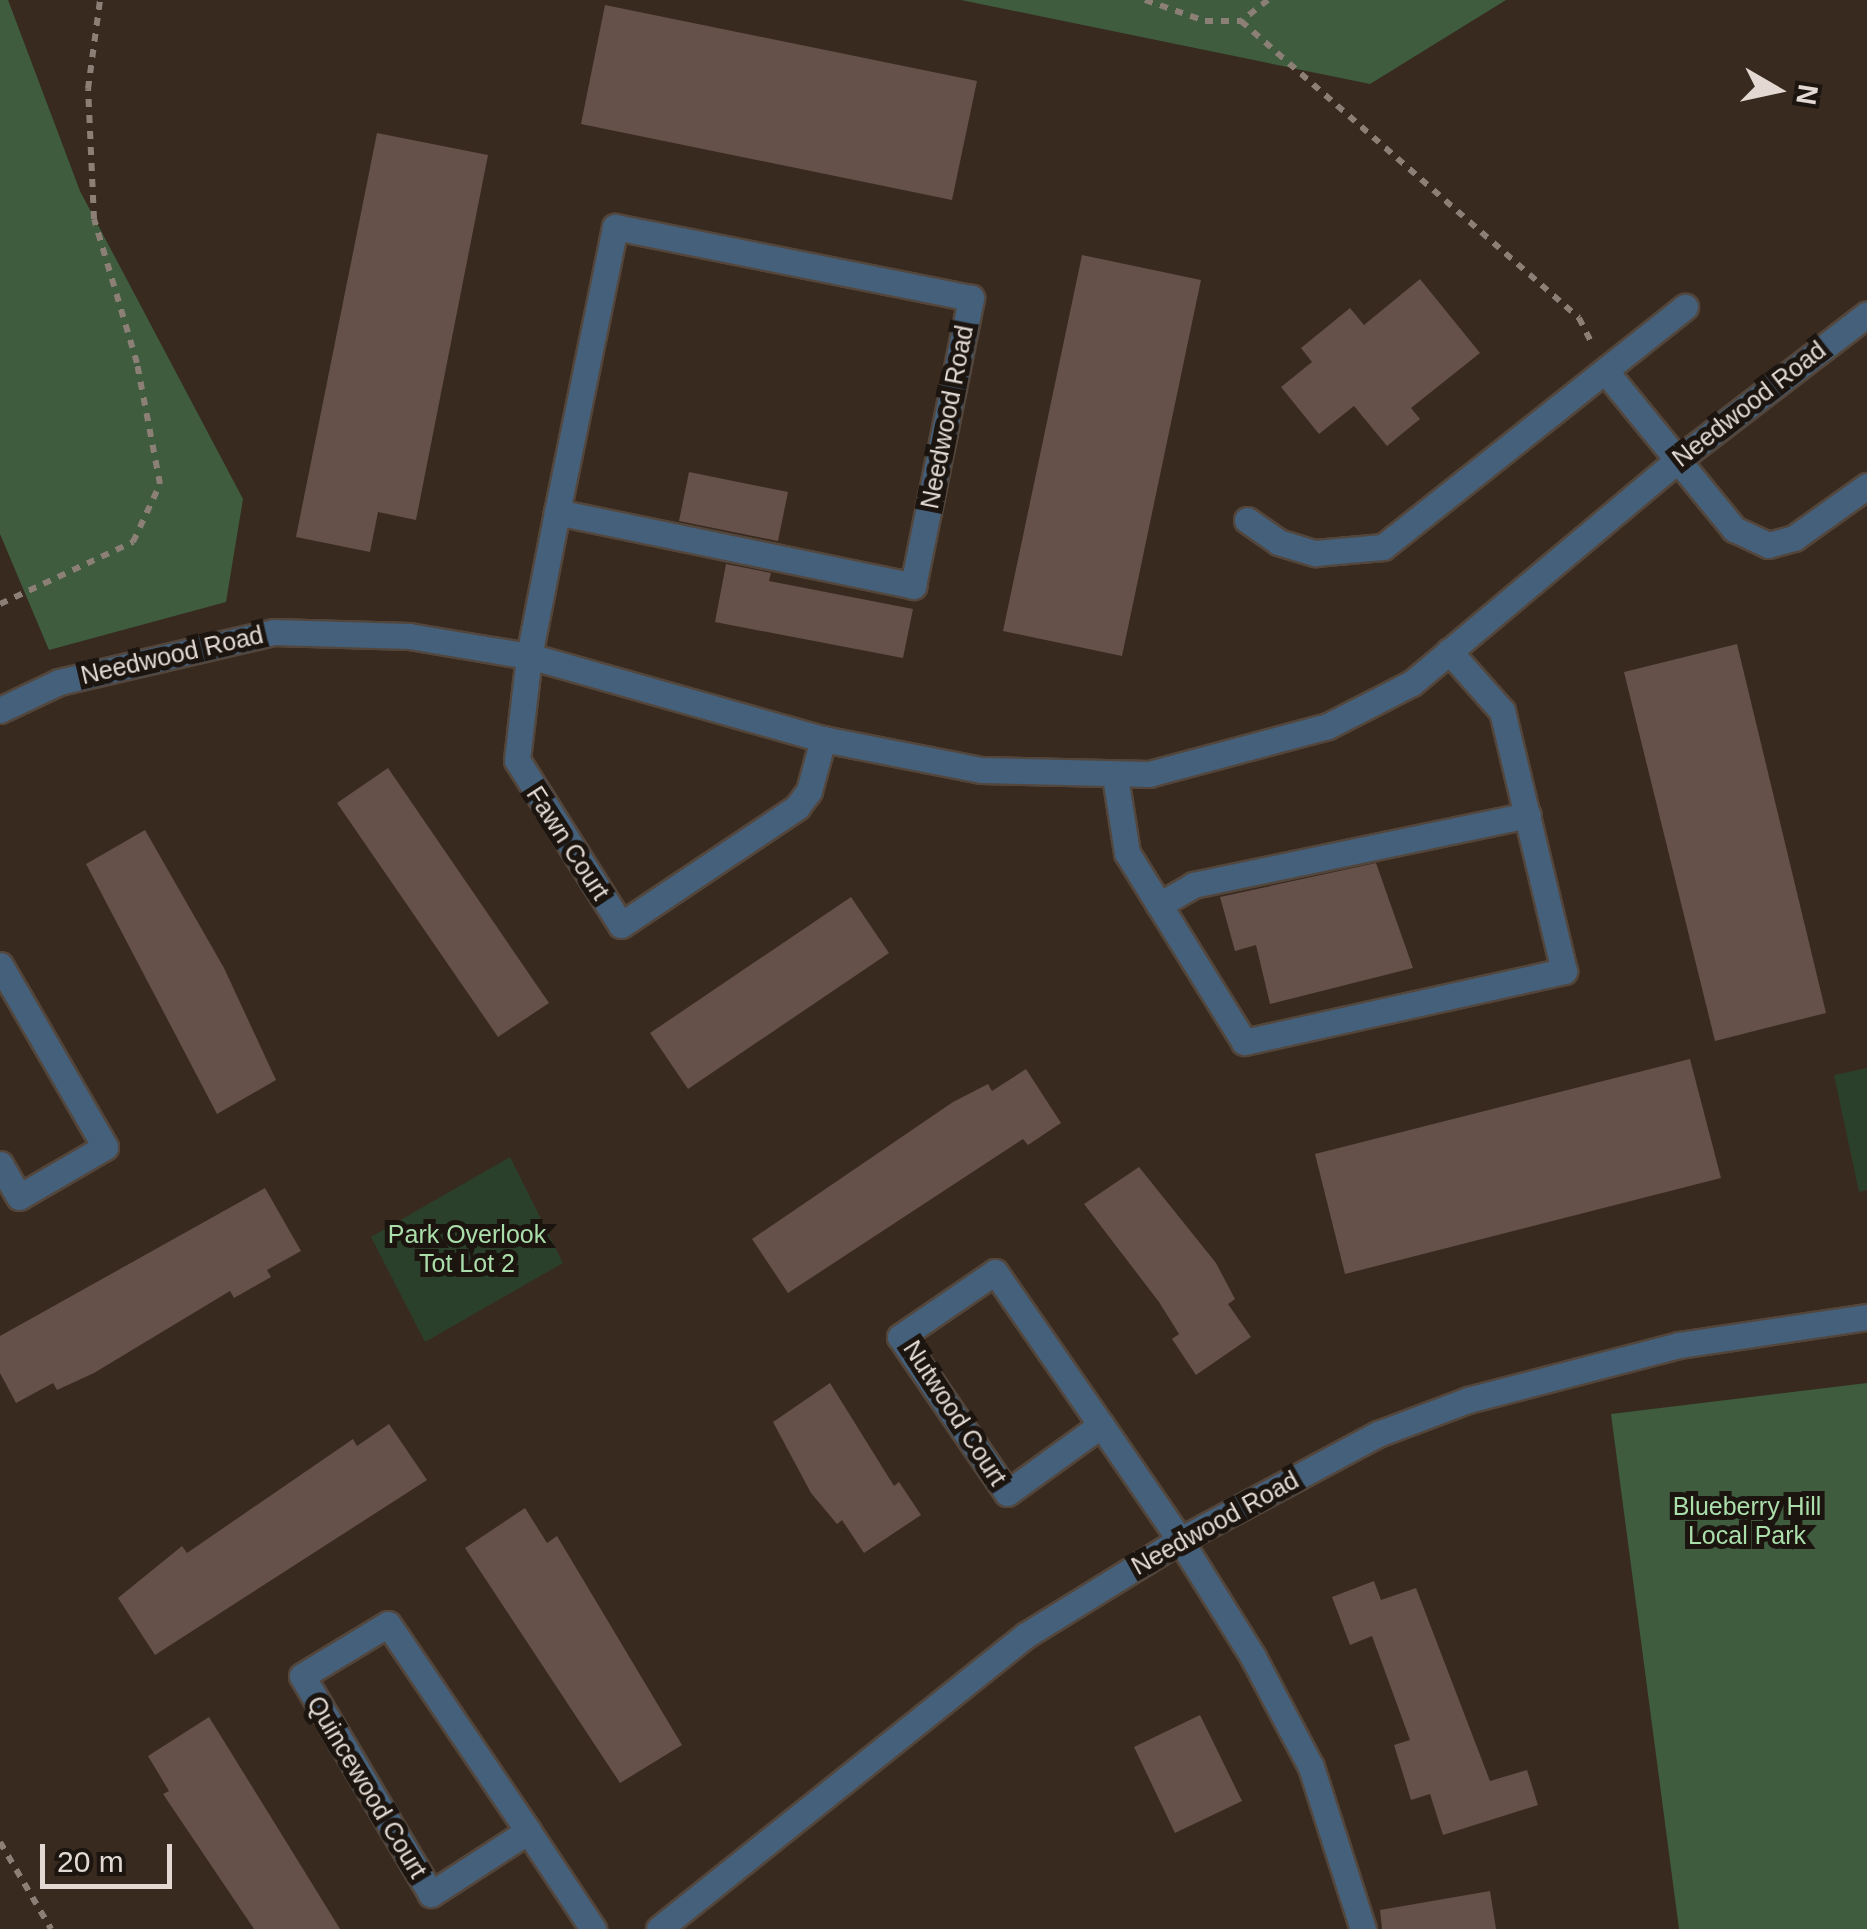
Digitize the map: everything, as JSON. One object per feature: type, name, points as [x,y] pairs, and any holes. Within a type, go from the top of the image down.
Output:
[{"type":"street","name":"Needwood Road","points":[[529,656],[557,512],[614,227],[970,298],[913,586],[557,512]]},
{"type":"street","points":[[1247,520],[1278,542],[1316,553],[1383,546],[1685,307]]},
{"type":"street","name":"Needwood Road","points":[[0,710],[59,682],[274,632],[409,636],[529,656],[823,739],[980,770],[1115,776],[1215,758],[1328,726],[1412,683],[1679,458],[1867,314]]},
{"type":"street","points":[[1606,372],[1734,529],[1768,545],[1794,538],[1867,486]]},
{"type":"street","points":[[1115,776],[1127,853],[1244,1042],[1564,972],[1502,711],[1450,651]]},
{"type":"street","name":"Fawn Court","points":[[529,656],[517,760],[621,924],[797,806],[809,790],[823,739]]},
{"type":"street","points":[[1159,905],[1193,885],[1528,814]]},
{"type":"street","points":[[0,966],[105,1147],[19,1197],[0,1164]]},
{"type":"street","name":"Nutwood Court","points":[[1102,1425],[1007,1492],[900,1337],[995,1272],[1102,1425],[1180,1540],[1311,1767],[1364,1929]]},
{"type":"street","name":"Needwood Road","points":[[658,1929],[1026,1634],[1180,1540],[1378,1434],[1468,1400],[1678,1345],[1867,1316]]},
{"type":"street","name":"Quincewood Court","points":[[528,1832],[431,1894],[302,1676],[388,1624],[528,1832],[593,1929]]},
{"type":"path","points":[[0,604],[134,542],[160,484],[137,363],[94,219],[88,89],[100,0]]},
{"type":"path","points":[[1145,0],[1192,18],[1241,21],[1579,318],[1606,372]]},
{"type":"path","points":[[1241,21],[1268,0]]},
{"type":"path","points":[[0,1842],[50,1929]]},
{"type":"green space","points":[[0,0],[8,0],[80,191],[243,499],[226,602],[49,650],[0,534]]},
{"type":"green space","points":[[961,0],[1506,0],[1370,84]]},
{"type":"green space","points":[[1867,1068],[1867,1190],[1859,1192],[1834,1075]]},
{"type":"green space","name":"Park Overlook Tot Lot 2","points":[[510,1157],[563,1263],[425,1342],[371,1237]]},
{"type":"green space","name":"Blueberry Hill Local Park","points":[[1867,1383],[1867,1929],[1679,1929],[1611,1414]]},
{"type":"building","points":[[605,5],[977,81],[952,200],[581,124]]},
{"type":"building","points":[[377,133],[488,155],[416,520],[378,512],[370,552],[296,537]]},
{"type":"building","points":[[1082,255],[1201,280],[1122,656],[1003,631]]},
{"type":"building","points":[[1420,279],[1480,353],[1411,408],[1420,419],[1387,446],[1354,406],[1319,434],[1281,387],[1312,362],[1301,348],[1350,308],[1364,325]]},
{"type":"building","points":[[689,472],[788,492],[778,541],[679,521]]},
{"type":"building","points":[[726,564],[771,573],[769,581],[913,609],[903,658],[715,622]]},
{"type":"building","points":[[1737,644],[1826,1013],[1715,1041],[1624,672]]},
{"type":"building","points":[[388,768],[549,1003],[498,1037],[337,803]]},
{"type":"building","points":[[145,830],[224,968],[276,1080],[217,1114],[86,864]]},
{"type":"building","points":[[1376,863],[1413,968],[1270,1004],[1256,945],[1235,951],[1220,897]]},
{"type":"building","points":[[851,897],[889,953],[688,1089],[650,1033]]},
{"type":"building","points":[[1690,1059],[1721,1178],[1345,1274],[1315,1154]]},
{"type":"building","points":[[1026,1069],[1061,1123],[1028,1145],[1023,1139],[788,1293],[752,1239],[953,1102],[988,1084],[992,1091]]},
{"type":"building","points":[[1139,1167],[1216,1263],[1235,1299],[1228,1304],[1251,1337],[1196,1375],[1172,1339],[1179,1334],[1159,1302],[1084,1204]]},
{"type":"building","points":[[265,1188],[301,1251],[267,1270],[271,1277],[234,1298],[230,1291],[94,1373],[57,1390],[53,1383],[16,1403],[0,1373],[0,1336]]},
{"type":"building","points":[[830,1383],[894,1486],[899,1482],[921,1515],[864,1553],[842,1520],[837,1524],[811,1493],[773,1422]]},
{"type":"building","points":[[389,1424],[427,1480],[155,1655],[118,1598],[182,1546],[187,1553],[353,1439],[357,1446]]},
{"type":"building","points":[[525,1508],[547,1543],[557,1536],[682,1745],[620,1783],[465,1548]]},
{"type":"building","points":[[1374,1581],[1381,1600],[1416,1588],[1490,1781],[1527,1770],[1538,1805],[1443,1835],[1430,1794],[1411,1800],[1394,1745],[1410,1740],[1372,1636],[1350,1645],[1332,1597]]},
{"type":"building","points":[[1200,1715],[1242,1801],[1175,1833],[1134,1747]]},
{"type":"building","points":[[209,1717],[340,1929],[254,1929],[163,1794],[169,1791],[148,1756]]},
{"type":"building","points":[[1490,1891],[1496,1929],[1382,1929],[1380,1910]]}]
